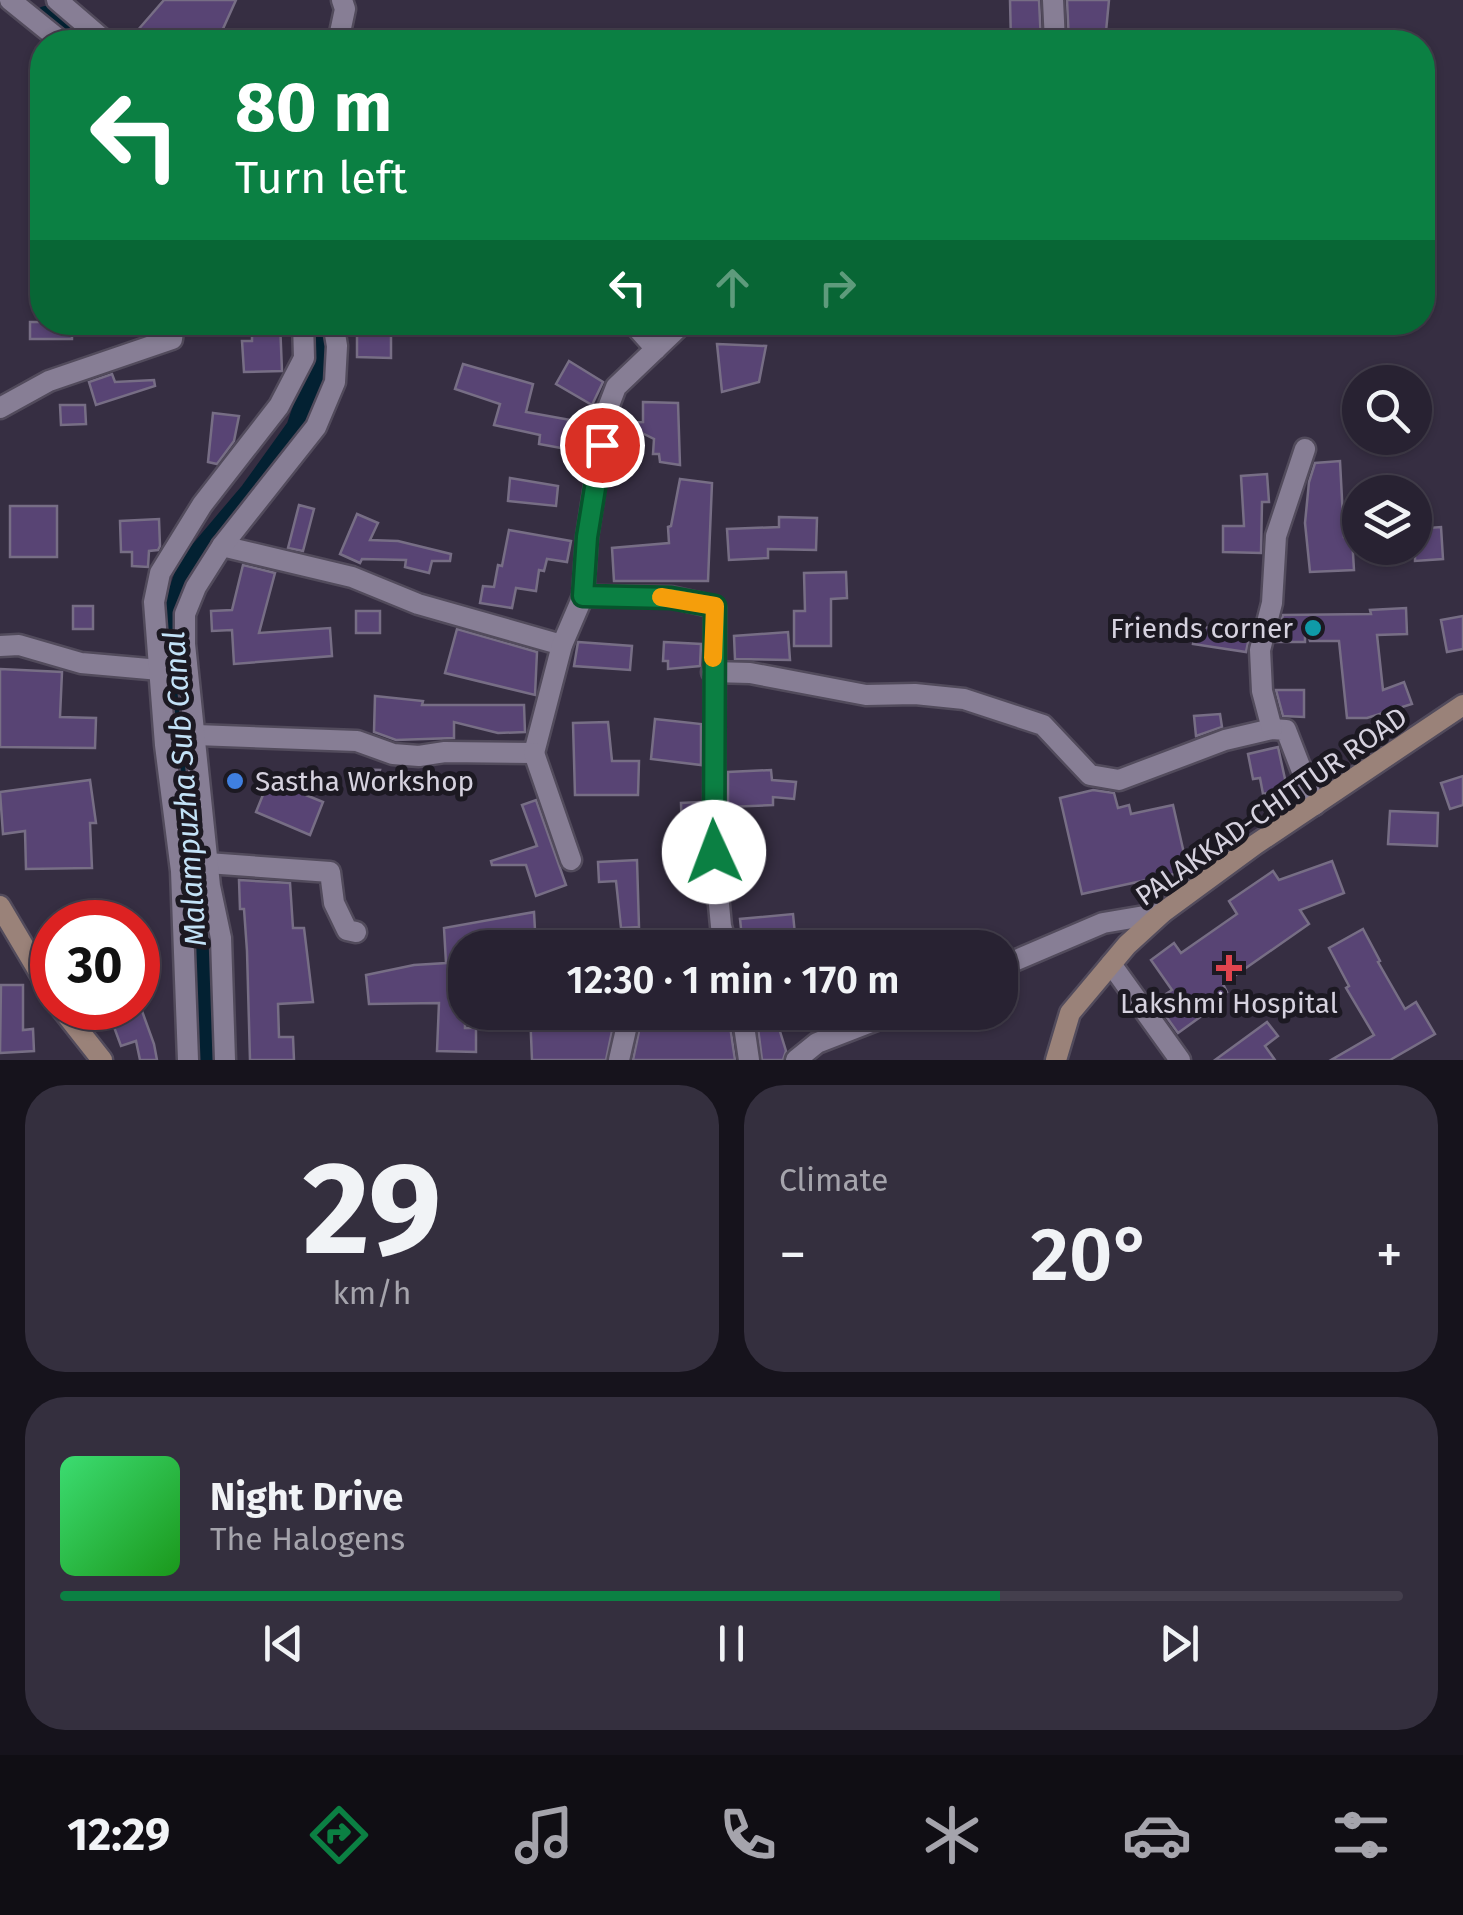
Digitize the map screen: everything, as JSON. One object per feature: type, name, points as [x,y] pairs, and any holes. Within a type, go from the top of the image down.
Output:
[{"type":"main road","name":"PALAKKAD-CHITTUR ROAD","points":[[1056,1060],[1070,1012],[1162,913],[1463,704]]},
{"type":"main road","points":[[0,906],[30,957]]},
{"type":"main road","points":[[78,1030],[102,1060]]},
{"type":"street","points":[[10,0],[47,30]]},
{"type":"street","points":[[57,0],[92,30]]},
{"type":"street","points":[[341,30],[345,9],[342,0]]},
{"type":"street","points":[[1053,0],[1054,30]]},
{"type":"street","points":[[0,408],[49,381],[172,340],[173,335]]},
{"type":"street","points":[[188,1060],[184,902],[165,745],[154,602],[160,573],[202,505],[280,406],[304,358],[303,335]]},
{"type":"street","points":[[225,1060],[221,938],[207,862],[185,614],[196,587],[222,546],[316,427],[335,382],[336,335]]},
{"type":"street","points":[[644,335],[656,349]]},
{"type":"street","points":[[570,860],[534,753],[562,644],[583,596],[587,537],[606,412],[616,386],[671,335]]},
{"type":"street","points":[[1272,729],[1262,691],[1260,650],[1272,603],[1276,536],[1305,450]]},
{"type":"street","points":[[222,546],[352,577],[418,604],[562,644]]},
{"type":"street","points":[[583,596],[671,598],[715,606],[714,852],[721,930]]},
{"type":"street","points":[[0,646],[19,646],[81,662],[160,670],[188,666]]},
{"type":"street","points":[[712,672],[750,673],[866,695],[964,699],[1043,725],[1090,776],[1119,780],[1225,740],[1272,729],[1286,730],[1316,805]]},
{"type":"street","points":[[196,736],[357,741],[393,754],[420,756],[445,752],[534,753]]},
{"type":"street","points":[[207,862],[330,872],[334,903],[347,930],[356,932]]},
{"type":"street","points":[[1018,959],[1103,924],[1162,913]]},
{"type":"street","points":[[1111,964],[1180,1060]]},
{"type":"street","points":[[619,1060],[626,1030]]},
{"type":"street","points":[[744,1030],[748,1060]]},
{"type":"street","points":[[796,1060],[817,1044],[852,1030]]},
{"type":"building","points":[[164,0],[236,0],[222,30],[138,30]]},
{"type":"building","points":[[1010,0],[1039,0],[1040,30],[1011,30]]},
{"type":"building","points":[[1067,0],[1109,0],[1106,30],[1068,30]]},
{"type":"building","points":[[30,335],[72,335],[72,339],[30,339]]},
{"type":"building","points":[[252,335],[281,335],[282,371],[244,372],[242,341],[252,341]]},
{"type":"building","points":[[357,335],[391,335],[391,358],[357,357]]},
{"type":"building","points":[[717,344],[766,346],[759,382],[722,392]]},
{"type":"building","points":[[569,361],[603,382],[592,405],[556,384]]},
{"type":"building","points":[[463,364],[533,384],[526,412],[576,421],[572,450],[539,444],[540,435],[494,425],[500,404],[455,389]]},
{"type":"building","points":[[112,374],[115,382],[154,380],[155,386],[96,405],[89,382]]},
{"type":"building","points":[[643,402],[678,403],[680,465],[660,462],[659,454],[653,454],[654,439],[622,423],[643,422]]},
{"type":"building","points":[[60,405],[85,405],[86,424],[61,425]]},
{"type":"building","points":[[213,413],[239,416],[234,441],[217,464],[208,462]]},
{"type":"building","points":[[1340,461],[1342,565],[1354,565],[1354,570],[1310,572],[1305,523],[1315,463]]},
{"type":"building","points":[[1267,474],[1269,502],[1262,502],[1261,553],[1223,552],[1223,526],[1244,526],[1241,476]]},
{"type":"building","points":[[510,478],[558,486],[556,506],[508,501]]},
{"type":"building","points":[[680,479],[712,483],[708,581],[614,581],[612,548],[669,543],[668,527]]},
{"type":"building","points":[[299,505],[314,509],[303,551],[288,548]]},
{"type":"building","points":[[10,506],[57,506],[57,557],[10,557]]},
{"type":"building","points":[[357,514],[378,523],[370,540],[398,541],[451,554],[450,561],[432,561],[429,573],[405,567],[406,560],[362,559],[360,563],[340,554]]},
{"type":"building","points":[[779,517],[817,518],[816,550],[768,549],[768,558],[729,560],[727,529],[779,527]]},
{"type":"building","points":[[159,519],[158,550],[149,551],[148,567],[132,566],[132,552],[121,552],[120,521]]},
{"type":"building","points":[[1441,527],[1443,559],[1432,560],[1432,528]]},
{"type":"building","points":[[509,530],[571,541],[567,562],[547,559],[544,571],[539,570],[536,591],[516,588],[512,608],[480,603],[483,586],[494,587]]},
{"type":"building","points":[[243,565],[275,573],[259,633],[330,628],[332,656],[234,664],[232,630],[212,631],[211,611],[232,610]]},
{"type":"building","points":[[846,572],[847,598],[831,599],[831,646],[794,646],[794,611],[805,611],[804,573]]},
{"type":"building","points":[[73,606],[93,606],[93,629],[73,629]]},
{"type":"building","points":[[1406,608],[1407,634],[1377,635],[1383,690],[1404,682],[1412,704],[1367,718],[1347,718],[1339,641],[1310,641],[1305,628],[1305,642],[1276,642],[1283,615],[1371,614],[1370,610]]},
{"type":"building","points":[[356,611],[380,611],[380,633],[356,633]]},
{"type":"building","points":[[1463,616],[1463,649],[1447,652],[1441,620]]},
{"type":"building","points":[[1196,626],[1250,633],[1246,652],[1193,644]]},
{"type":"building","points":[[457,629],[537,652],[535,695],[445,673]]},
{"type":"building","points":[[788,632],[790,660],[735,659],[734,636]]},
{"type":"building","points":[[578,642],[632,646],[630,670],[574,666]]},
{"type":"building","points":[[664,642],[701,644],[700,666],[668,669],[668,661],[663,661]]},
{"type":"building","points":[[0,669],[62,672],[60,717],[96,718],[95,748],[0,747]]},
{"type":"building","points":[[1276,690],[1304,690],[1304,717],[1283,716]]},
{"type":"building","points":[[375,696],[423,701],[422,705],[524,705],[525,732],[498,733],[454,722],[454,738],[396,740],[374,732]]},
{"type":"building","points":[[1220,714],[1222,727],[1196,736],[1194,716]]},
{"type":"building","points":[[655,719],[701,724],[701,765],[651,759]]},
{"type":"building","points":[[608,722],[612,761],[639,761],[638,795],[575,795],[573,723]]},
{"type":"building","points":[[1278,747],[1287,788],[1263,794],[1260,778],[1253,779],[1248,754]]},
{"type":"building","points":[[352,769],[380,770],[374,790],[348,782]]},
{"type":"building","points":[[771,770],[772,780],[796,782],[794,799],[773,797],[773,805],[728,807],[728,772]]},
{"type":"building","points":[[1463,776],[1463,805],[1450,809],[1441,783]]},
{"type":"building","points":[[90,780],[96,823],[90,823],[92,868],[26,869],[25,831],[3,834],[0,792]]},
{"type":"building","points":[[269,780],[323,802],[310,835],[256,812]]},
{"type":"building","points":[[1093,790],[1114,793],[1118,808],[1129,805],[1131,814],[1173,805],[1188,871],[1082,894],[1060,798]]},
{"type":"building","points":[[536,800],[566,885],[536,896],[526,865],[492,865],[491,861],[537,846],[522,805]]},
{"type":"building","points":[[700,802],[700,837],[682,838],[681,803]]},
{"type":"building","points":[[1390,811],[1438,813],[1437,846],[1388,844]]},
{"type":"building","points":[[637,860],[639,927],[621,928],[616,881],[599,882],[598,862]]},
{"type":"building","points":[[1332,861],[1344,893],[1300,910],[1309,924],[1223,984],[1227,992],[1178,1033],[1155,1001],[1172,990],[1151,960],[1174,943],[1181,953],[1237,914],[1229,901],[1273,871],[1279,880]]},
{"type":"building","points":[[239,880],[290,883],[293,928],[304,928],[313,1002],[278,1004],[279,1037],[293,1037],[294,1060],[250,1060],[247,951]]},
{"type":"building","points":[[534,912],[535,930],[448,930],[448,1030],[476,1030],[476,1052],[437,1051],[439,1003],[369,1004],[366,975],[446,963],[444,928]]},
{"type":"building","points":[[793,914],[795,930],[741,930],[740,919]]},
{"type":"building","points":[[1363,929],[1405,1009],[1416,1002],[1435,1034],[1390,1060],[1331,1060],[1374,1035],[1346,988],[1349,986],[1329,948]]},
{"type":"building","points":[[1,985],[23,985],[23,1030],[33,1030],[34,1051],[0,1053]]},
{"type":"building","points":[[1267,1022],[1278,1036],[1265,1046],[1275,1060],[1215,1060]]},
{"type":"building","points":[[115,1030],[149,1030],[157,1060],[140,1060],[136,1041],[121,1046]]},
{"type":"building","points":[[531,1030],[612,1030],[606,1060],[532,1060]]},
{"type":"building","points":[[639,1030],[731,1030],[735,1060],[633,1060]]},
{"type":"building","points":[[758,1030],[780,1030],[786,1051],[783,1060],[762,1060]]},
{"type":"waterway","name":"Malampuzha Sub Canal","points":[[46,17],[63,30]]},
{"type":"waterway","name":"Malampuzha Sub Canal","points":[[207,1060],[202,950],[170,621],[185,576],[196,557],[251,492],[297,428],[325,347],[323,335]]},
{"type":"slow traffic","points":[[661,597],[715,606],[713,658]]},
{"type":"place","name":"Friends corner","points":[[1313,628]]},
{"type":"place","name":"Sastha Workshop","points":[[235,781]]},
{"type":"place","name":"Lakshmi Hospital","points":[[1229,968]]},
{"type":"route","points":[[602,445],[587,537],[583,596],[671,598],[715,606],[714,852]]}]
